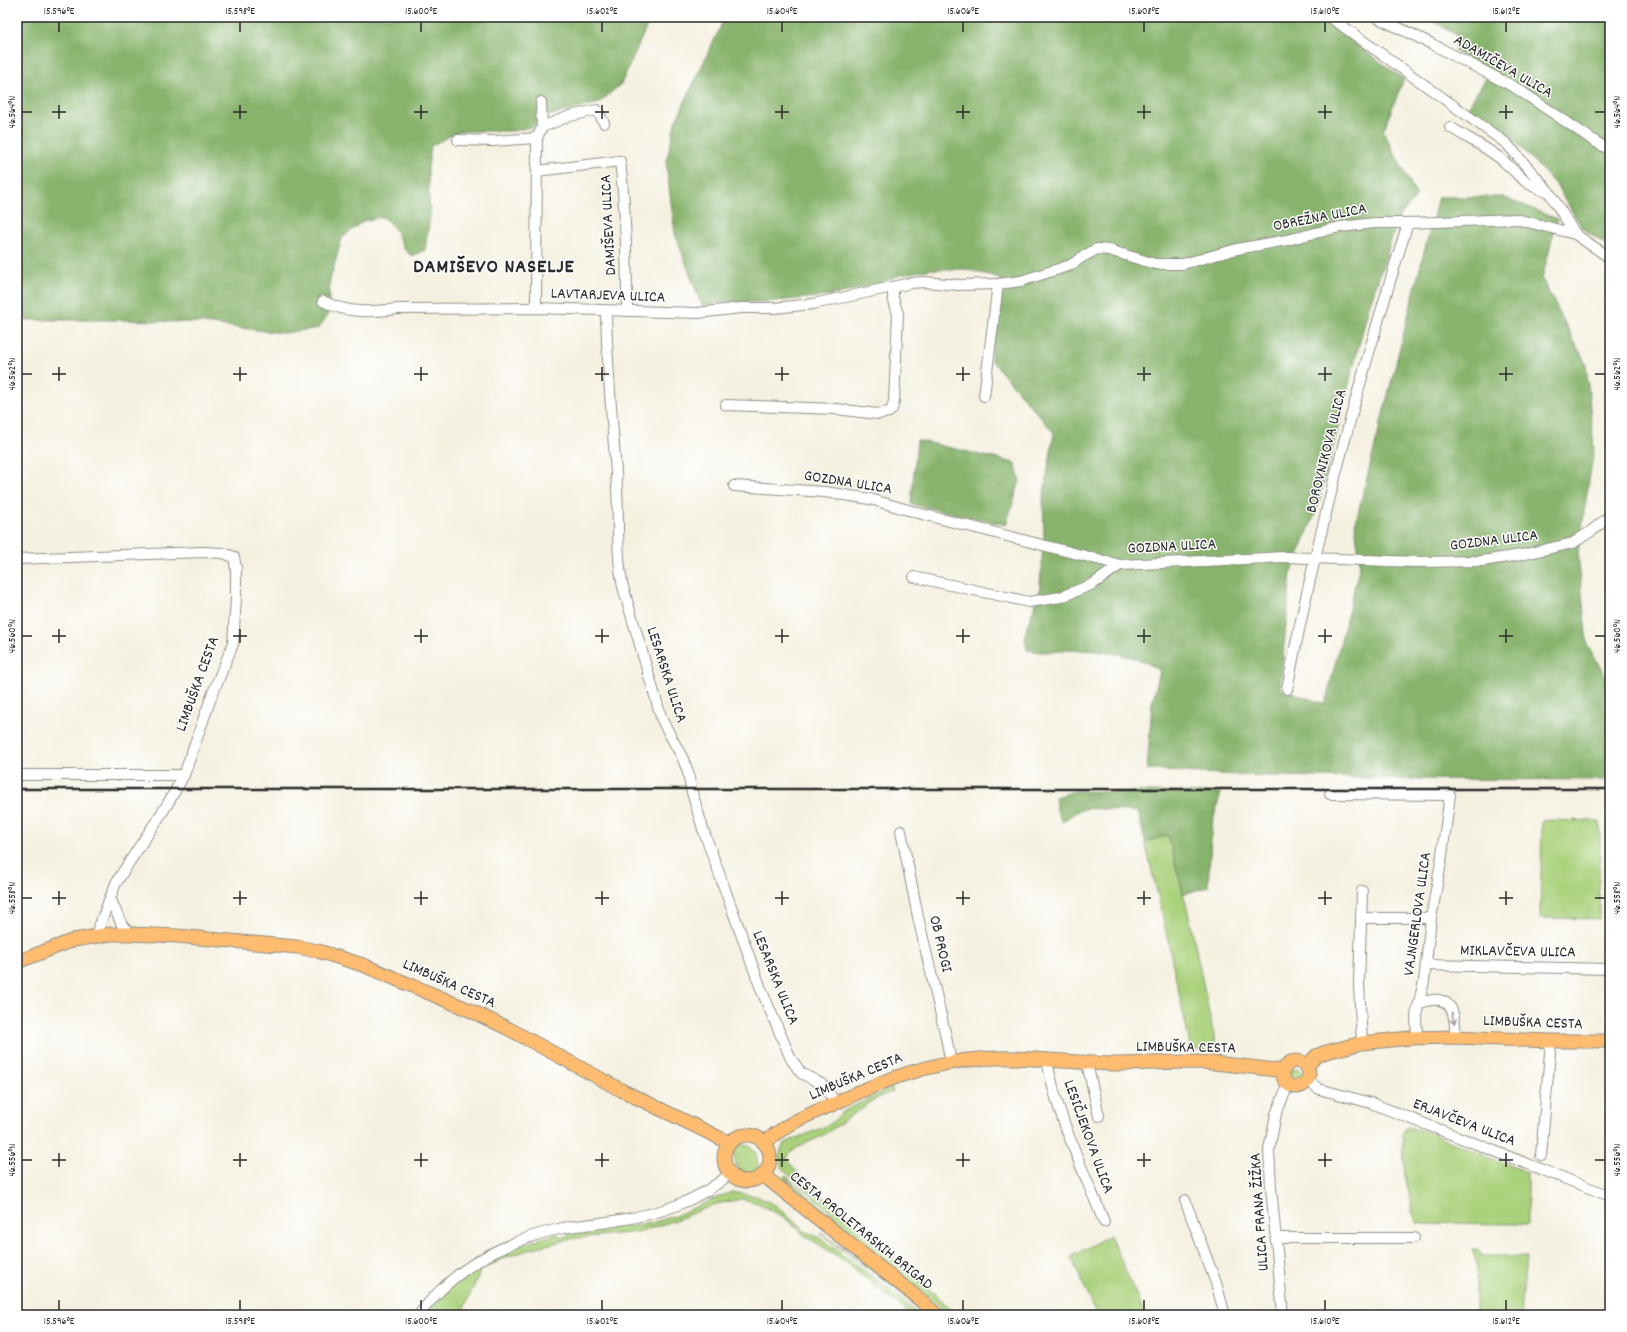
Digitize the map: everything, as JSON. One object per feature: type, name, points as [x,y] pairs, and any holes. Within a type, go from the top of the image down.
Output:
[{"type":"main road","name":"LIMBUŠKA CESTA","points":[[17,962],[74,940],[130,934],[178,936],[296,947],[318,951],[363,965],[467,1009],[623,1091],[730,1143]]},
{"type":"main road","name":"LIMBUŠKA CESTA","points":[[1307,1066],[1316,1056],[1326,1052],[1362,1043],[1417,1037],[1551,1041],[1610,1041]]},
{"type":"main road","name":"LIMBUŠKA CESTA","points":[[764,1143],[780,1131],[811,1113],[891,1078],[914,1071],[951,1063],[1003,1058],[1088,1063],[1213,1063],[1283,1071]]},
{"type":"main road","points":[[1292,1061],[1300,1061],[1307,1066],[1309,1071],[1304,1085],[1299,1087],[1288,1085],[1284,1081],[1283,1071],[1285,1066],[1292,1061]]},
{"type":"main road","points":[[747,1135],[759,1139],[764,1143],[770,1156],[767,1169],[763,1175],[746,1181],[735,1178],[730,1174],[724,1162],[726,1149],[734,1139],[747,1135]]},
{"type":"main road","name":"CESTA PROLETARSKIH BRIGAD","points":[[763,1175],[918,1298],[937,1315]]},
{"type":"street","name":"OBREŽNA ULICA","points":[[1330,17],[1507,144],[1549,192],[1575,234]]},
{"type":"street","name":"ADAMIČEVA ULICA","points":[[1376,17],[1432,44],[1516,88],[1610,150]]},
{"type":"street","points":[[536,308],[537,138],[542,126],[541,102]]},
{"type":"street","points":[[542,126],[570,116],[597,110],[604,123]]},
{"type":"street","points":[[1450,127],[1500,158],[1528,185],[1536,189],[1549,192]]},
{"type":"street","points":[[458,140],[493,141],[537,138]]},
{"type":"street","name":"DAMIŠEVA ULICA","points":[[537,171],[620,162],[627,253],[627,311]]},
{"type":"street","name":"OBREŽNA ULICA","points":[[1097,249],[1109,250],[1155,264],[1183,264],[1237,249],[1292,239],[1340,227],[1375,223],[1408,224],[1516,219],[1575,234],[1610,258]]},
{"type":"street","name":"BOROVNIKOVA ULICA","points":[[1287,689],[1316,558],[1360,382],[1408,224]]},
{"type":"street","name":"LAVTARJEVA ULICA","points":[[323,301],[334,307],[349,311],[380,311],[398,309],[536,308],[698,313],[741,308],[813,304],[924,282],[959,285],[998,284],[1021,281],[1071,265],[1097,249]]},
{"type":"street","points":[[984,396],[998,284]]},
{"type":"street","points":[[726,405],[836,409],[878,414],[889,412],[892,409],[894,401],[898,314],[893,298],[893,287]]},
{"type":"street","name":"LESARSKA ULICA","points":[[606,311],[617,489],[618,551],[621,575],[662,720],[683,759],[688,772],[691,789],[703,829],[761,989],[791,1059],[797,1068],[806,1076],[822,1084],[836,1103]]},
{"type":"street","name":"GOZDNA ULICA","points":[[734,486],[825,492],[870,499],[922,514],[1120,565],[1285,557],[1401,562],[1482,561],[1521,555],[1573,543],[1610,516]]},
{"type":"street","name":"LIMBUŠKA CESTA","points":[[17,559],[202,552],[223,553],[234,558],[236,568],[236,597],[233,644],[212,694],[184,775],[168,805],[126,866],[110,898],[95,937]]},
{"type":"street","points":[[914,577],[1029,602],[1061,597],[1093,584],[1120,565]]},
{"type":"street","points":[[17,775],[184,775]]},
{"type":"street","name":"VAJNGERLOVA ULICA","points":[[1330,794],[1450,795],[1441,862],[1431,918],[1426,965],[1420,1003],[1416,1014],[1417,1037]]},
{"type":"street","name":"OB PROGI","points":[[902,831],[918,917],[951,1063]]},
{"type":"street","points":[[1362,891],[1359,984],[1362,1043]]},
{"type":"street","points":[[110,898],[122,924],[130,934]]},
{"type":"street","points":[[1361,918],[1431,918]]},
{"type":"street","name":"MIKLAVČEVA ULICA","points":[[1426,965],[1610,969]]},
{"type":"street","points":[[1420,1003],[1432,999],[1446,1002],[1452,1008],[1455,1037]]},
{"type":"street","points":[[1541,1155],[1551,1041]]},
{"type":"street","name":"LESIČJEKOVA ULICA","points":[[1047,1060],[1064,1124],[1104,1222]]},
{"type":"street","points":[[1088,1063],[1099,1116]]},
{"type":"street","name":"ERJAVČEVA ULICA","points":[[1307,1080],[1319,1089],[1371,1103],[1610,1196]]},
{"type":"street","name":"ULICA FRANA ŽIŽKA","points":[[1283,1315],[1269,1150],[1276,1114],[1288,1085]]},
{"type":"street","points":[[419,1315],[440,1291],[457,1275],[504,1246],[525,1238],[564,1228],[647,1215],[683,1204],[717,1185],[730,1174]]},
{"type":"street","points":[[1186,1200],[1216,1283],[1225,1315]]},
{"type":"street","points":[[1276,1238],[1414,1238]]},
{"type":"green space","points":[[17,17],[651,17],[621,84],[599,103],[540,118],[534,126],[514,131],[459,131],[431,146],[428,168],[430,216],[425,250],[411,256],[404,249],[395,229],[383,217],[363,221],[342,238],[330,280],[328,315],[319,328],[284,333],[204,323],[128,320],[24,320],[17,314]]},
{"type":"green space","points":[[725,17],[1318,17],[1404,79],[1383,131],[1417,196],[1399,217],[1368,310],[1317,509],[1291,573],[1280,689],[1325,704],[1360,565],[1355,525],[1438,197],[1503,197],[1557,219],[1542,279],[1586,364],[1594,449],[1578,552],[1587,644],[1610,684],[1610,780],[1403,779],[1237,775],[1147,770],[1152,703],[1160,671],[1131,657],[1107,652],[1074,650],[1045,652],[1027,650],[1025,637],[1027,626],[1039,595],[1044,536],[1043,499],[1054,433],[991,360],[1000,278],[966,269],[931,269],[900,275],[875,285],[829,296],[764,302],[727,302],[702,306],[675,234],[666,163],[675,123]]},
{"type":"green space","points":[[1426,17],[1610,17],[1610,247],[1583,229],[1556,185],[1510,136],[1468,107],[1490,72],[1455,51],[1456,35]]},
{"type":"green space","points":[[917,440],[1015,463],[1020,481],[1006,525],[911,504]]},
{"type":"green space","points":[[1075,791],[1221,793],[1212,824],[1208,887],[1183,894],[1168,835],[1145,842],[1138,812],[1088,808],[1076,812],[1062,822],[1057,811],[1055,797]]},
{"type":"green space","points":[[1542,820],[1600,821],[1599,919],[1540,918]]},
{"type":"green space","points":[[1168,835],[1190,920],[1217,1051],[1191,1050],[1160,904],[1145,842]]},
{"type":"green space","points":[[1293,1068],[1299,1068],[1303,1072],[1303,1078],[1299,1082],[1293,1082],[1289,1078],[1289,1072]]},
{"type":"green space","points":[[891,1087],[893,1092],[877,1098],[820,1137],[793,1150],[787,1158],[789,1163],[806,1181],[957,1315],[950,1315],[864,1243],[785,1171],[781,1165],[781,1149],[785,1143],[829,1125],[844,1111]]},
{"type":"green space","points":[[1407,1127],[1424,1131],[1527,1172],[1527,1224],[1416,1223],[1405,1176],[1402,1134]]},
{"type":"green space","points":[[740,1145],[746,1145],[754,1149],[757,1156],[759,1170],[753,1173],[746,1173],[738,1168],[735,1163],[733,1149]]},
{"type":"green space","points":[[785,1175],[863,1245],[945,1315],[941,1315],[860,1246],[783,1177]]},
{"type":"green space","points":[[732,1192],[756,1196],[777,1206],[804,1231],[820,1238],[888,1288],[919,1315],[911,1315],[839,1257],[805,1236],[784,1217],[758,1203],[742,1199],[716,1204],[679,1219],[639,1232],[577,1238],[541,1246],[506,1257],[481,1270],[461,1315],[425,1315],[445,1293],[469,1272],[509,1249],[558,1234],[561,1238],[567,1236],[569,1232],[617,1225],[628,1227],[647,1224],[675,1216]]},
{"type":"green space","points":[[820,1233],[892,1283],[929,1315],[926,1315],[891,1286]]},
{"type":"green space","points":[[1110,1235],[1145,1315],[1097,1315],[1071,1257]]},
{"type":"green space","points":[[1472,1249],[1478,1249],[1482,1256],[1526,1256],[1521,1315],[1477,1315],[1475,1308],[1477,1263]]},
{"type":"railway","points":[[17,789],[1610,789]]},
{"type":"district","name":"DAMIŠEVO NASELJE","points":[[494,268]]}]
